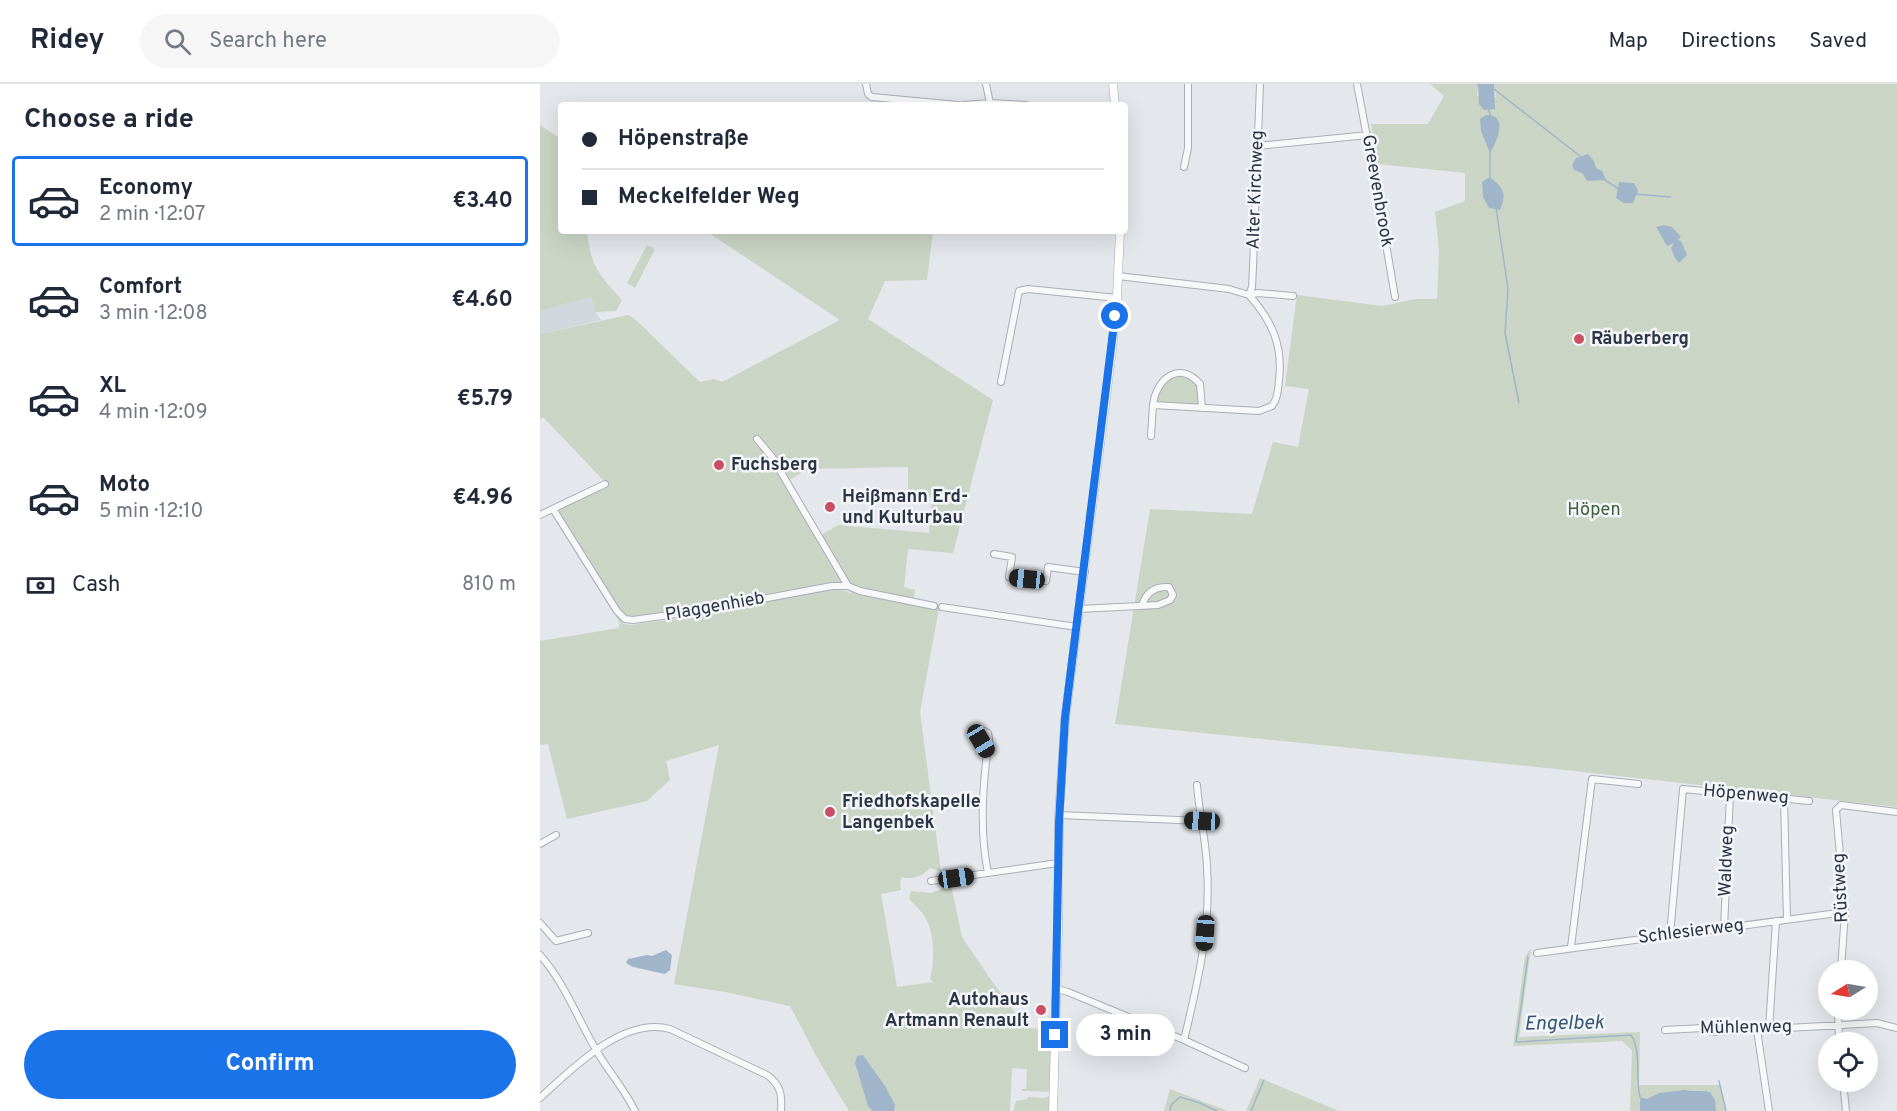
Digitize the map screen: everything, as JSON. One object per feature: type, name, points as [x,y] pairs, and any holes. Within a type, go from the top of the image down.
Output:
[{"type":"main road","points":[[1113,84],[1115,102]]},
{"type":"main road","points":[[1053,1111],[1059,815],[1065,720],[1117,298],[1119,234]]},
{"type":"street","points":[[866,84],[868,94],[872,97],[926,102]]},
{"type":"street","points":[[986,84],[990,102]]},
{"type":"street","points":[[1184,167],[1188,148],[1188,84]]},
{"type":"street","name":"Alter Kirchweg","points":[[1249,295],[1252,287],[1260,84]]},
{"type":"street","name":"Greevenbrook","points":[[1357,84],[1368,135],[1395,297]]},
{"type":"street","points":[[1258,146],[1368,135]]},
{"type":"street","points":[[1118,276],[1229,289],[1249,295],[1258,293],[1293,296]]},
{"type":"street","points":[[1001,381],[1017,294],[1020,290],[1117,298]]},
{"type":"street","points":[[1153,405],[1259,411],[1272,406],[1277,400],[1281,365],[1278,342],[1266,318],[1249,295]]},
{"type":"street","points":[[1151,436],[1155,393],[1160,384],[1175,373],[1193,376],[1200,384],[1202,408]]},
{"type":"street","points":[[757,439],[772,457],[848,586]]},
{"type":"street","points":[[540,515],[604,484]]},
{"type":"street","name":"Plaggenhieb","points":[[553,509],[617,611],[625,619],[633,620],[698,611],[832,586],[848,586],[860,591],[938,607],[1077,627]]},
{"type":"street","points":[[994,554],[1012,557],[1009,577],[1046,581],[1048,567],[1085,572]]},
{"type":"street","points":[[1080,609],[1153,606],[1166,603],[1173,595],[1172,591],[1169,587],[1152,590],[1142,605]]},
{"type":"street","points":[[987,752],[983,825],[988,873]]},
{"type":"street","points":[[1571,948],[1592,779],[1638,784]]},
{"type":"street","points":[[1184,1040],[1203,959],[1207,909],[1208,867],[1197,785]]},
{"type":"street","name":"Höpenweg","points":[[1670,934],[1683,789],[1809,801]]},
{"type":"street","name":"Waldweg","points":[[1724,928],[1730,794]]},
{"type":"street","points":[[1784,798],[1787,920]]},
{"type":"street","name":"Rüstweg","points":[[1842,960],[1845,912],[1836,810],[1841,805],[1897,812]]},
{"type":"street","points":[[1059,815],[1202,821]]},
{"type":"street","points":[[540,844],[556,835]]},
{"type":"street","points":[[931,881],[1058,863]]},
{"type":"street","name":"Schlesierweg","points":[[1537,952],[1845,912]]},
{"type":"street","points":[[1769,1029],[1776,921]]},
{"type":"street","points":[[540,925],[556,941],[588,933]]},
{"type":"street","points":[[540,955],[555,974],[596,1050],[635,1111]]},
{"type":"street","points":[[1057,989],[1184,1040],[1245,1068]]},
{"type":"street","points":[[1837,1020],[1838,1032]]},
{"type":"street","name":"Mühlenweg","points":[[1665,1030],[1703,1029],[1712,1032],[1877,1023],[1897,1028]]},
{"type":"street","points":[[540,1098],[596,1050],[637,1028],[652,1026],[670,1029],[762,1072],[773,1080],[781,1092],[781,1111]]},
{"type":"street","points":[[1757,1030],[1769,1111]]},
{"type":"street","points":[[1844,1092],[1846,1111]]},
{"type":"shaded area","points":[[591,297],[595,312],[601,320],[540,334],[540,311]]},
{"type":"green space","name":"Höpen","points":[[1430,84],[1476,84],[1478,86],[1477,96],[1496,97],[1494,84],[1897,84],[1897,807],[1115,724],[1150,509],[1252,514],[1273,442],[1298,447],[1309,389],[1285,386],[1297,295],[1382,306],[1416,299],[1437,299],[1439,250],[1435,212],[1465,201],[1465,173],[1378,164],[1371,124],[1428,124],[1444,96]]},
{"type":"green space","points":[[540,125],[558,137],[558,234],[588,234],[597,270],[622,300],[616,311],[595,312],[591,297],[540,311]]},
{"type":"green space","points":[[712,234],[933,234],[927,280],[885,281],[868,319],[993,400],[953,553],[908,549],[904,587],[915,590],[913,603],[939,608],[920,712],[941,872],[930,868],[917,877],[902,877],[901,890],[881,894],[897,987],[933,982],[930,979],[933,964],[931,931],[923,914],[909,899],[911,891],[931,893],[951,885],[962,937],[1026,1028],[1045,1029],[1050,1015],[1050,1029],[1052,1029],[1051,1092],[1022,1091],[1026,1089],[1027,1069],[1012,1068],[1010,1111],[849,1111],[790,1006],[674,984],[719,745],[666,761],[670,780],[647,801],[567,819],[548,744],[540,745],[540,641],[619,628],[620,623],[551,513],[607,484],[543,417],[540,420],[540,334],[628,315],[700,382],[714,379],[722,382],[840,320]],"holes":[[[908,467],[908,494],[932,497],[929,533],[838,525],[821,535],[848,583],[851,594],[837,590],[814,592],[685,618],[630,625],[621,623],[670,611],[842,583],[784,483],[808,469]]]},
{"type":"green space","points":[[647,245],[655,249],[635,288],[627,283]]},
{"type":"green space","points":[[1185,373],[1199,384],[1201,407],[1153,405],[1156,392],[1167,379]]},
{"type":"green space","points":[[1531,948],[1519,1037],[1640,1032],[1639,1085],[1720,1085],[1726,1111],[1630,1111],[1632,1050],[1622,1041],[1513,1046],[1525,957]]},
{"type":"green space","points":[[1260,1078],[1339,1111],[1246,1111]]},
{"type":"green space","points":[[1170,1089],[1228,1111],[1164,1111]]},
{"type":"green space","points":[[1051,1096],[1055,1111],[1013,1111],[1016,1101],[1028,1097]]},
{"type":"water","points":[[1476,84],[1494,84],[1495,109],[1484,110],[1479,104]]},
{"type":"water","points":[[1486,115],[1493,116],[1499,124],[1498,136],[1490,153],[1481,131],[1480,119]]},
{"type":"water","points":[[1588,154],[1596,168],[1602,171],[1606,180],[1587,181],[1582,173],[1574,170],[1572,165],[1576,158]]},
{"type":"water","points":[[1490,177],[1504,195],[1500,210],[1489,208],[1483,197],[1482,182]]},
{"type":"water","points":[[1619,182],[1634,183],[1638,190],[1633,203],[1624,203],[1616,198]]},
{"type":"water","points":[[1664,225],[1672,227],[1681,237],[1677,240],[1681,241],[1687,255],[1679,263],[1671,248],[1674,243],[1667,246],[1656,227]]},
{"type":"water","points":[[666,950],[672,955],[670,970],[665,974],[633,967],[626,963],[628,959],[652,956]]},
{"type":"water","points":[[863,1055],[885,1086],[895,1105],[894,1111],[873,1111],[868,1106],[855,1063],[857,1056]]},
{"type":"water","points":[[1685,1090],[1710,1092],[1715,1100],[1716,1111],[1640,1111],[1640,1097],[1647,1099],[1659,1093]]},
{"type":"waterway","points":[[1494,89],[1580,156]]},
{"type":"waterway","points":[[1488,108],[1491,117]]},
{"type":"waterway","points":[[1490,152],[1490,177]]},
{"type":"waterway","points":[[1605,180],[1619,189]]},
{"type":"waterway","points":[[1635,194],[1670,197]]},
{"type":"waterway","points":[[1496,208],[1508,289],[1505,333],[1519,403]]},
{"type":"waterway","name":"Engelbek","points":[[1528,957],[1516,1042],[1631,1035],[1636,1049],[1640,1097]]},
{"type":"waterway","points":[[1251,1111],[1264,1080]]},
{"type":"waterway","name":"Engelbek","points":[[1719,1081],[1726,1111]]},
{"type":"waterway","points":[[1170,1111],[1171,1105],[1180,1097],[1217,1111]]},
{"type":"place","name":"Räuberberg","points":[[1579,339]]},
{"type":"place","name":"Fuchsberg","points":[[719,465]]},
{"type":"place","name":"Heißmann Erd- und Kulturbau","points":[[830,507]]},
{"type":"place","name":"Friedhofskapelle Langenbek","points":[[830,812]]},
{"type":"place","name":"Autohaus Artmann Renault","points":[[1041,1010]]},
{"type":"route","points":[[1055,1035],[1059,822],[1065,718],[1085,572],[1115,316]]}]
